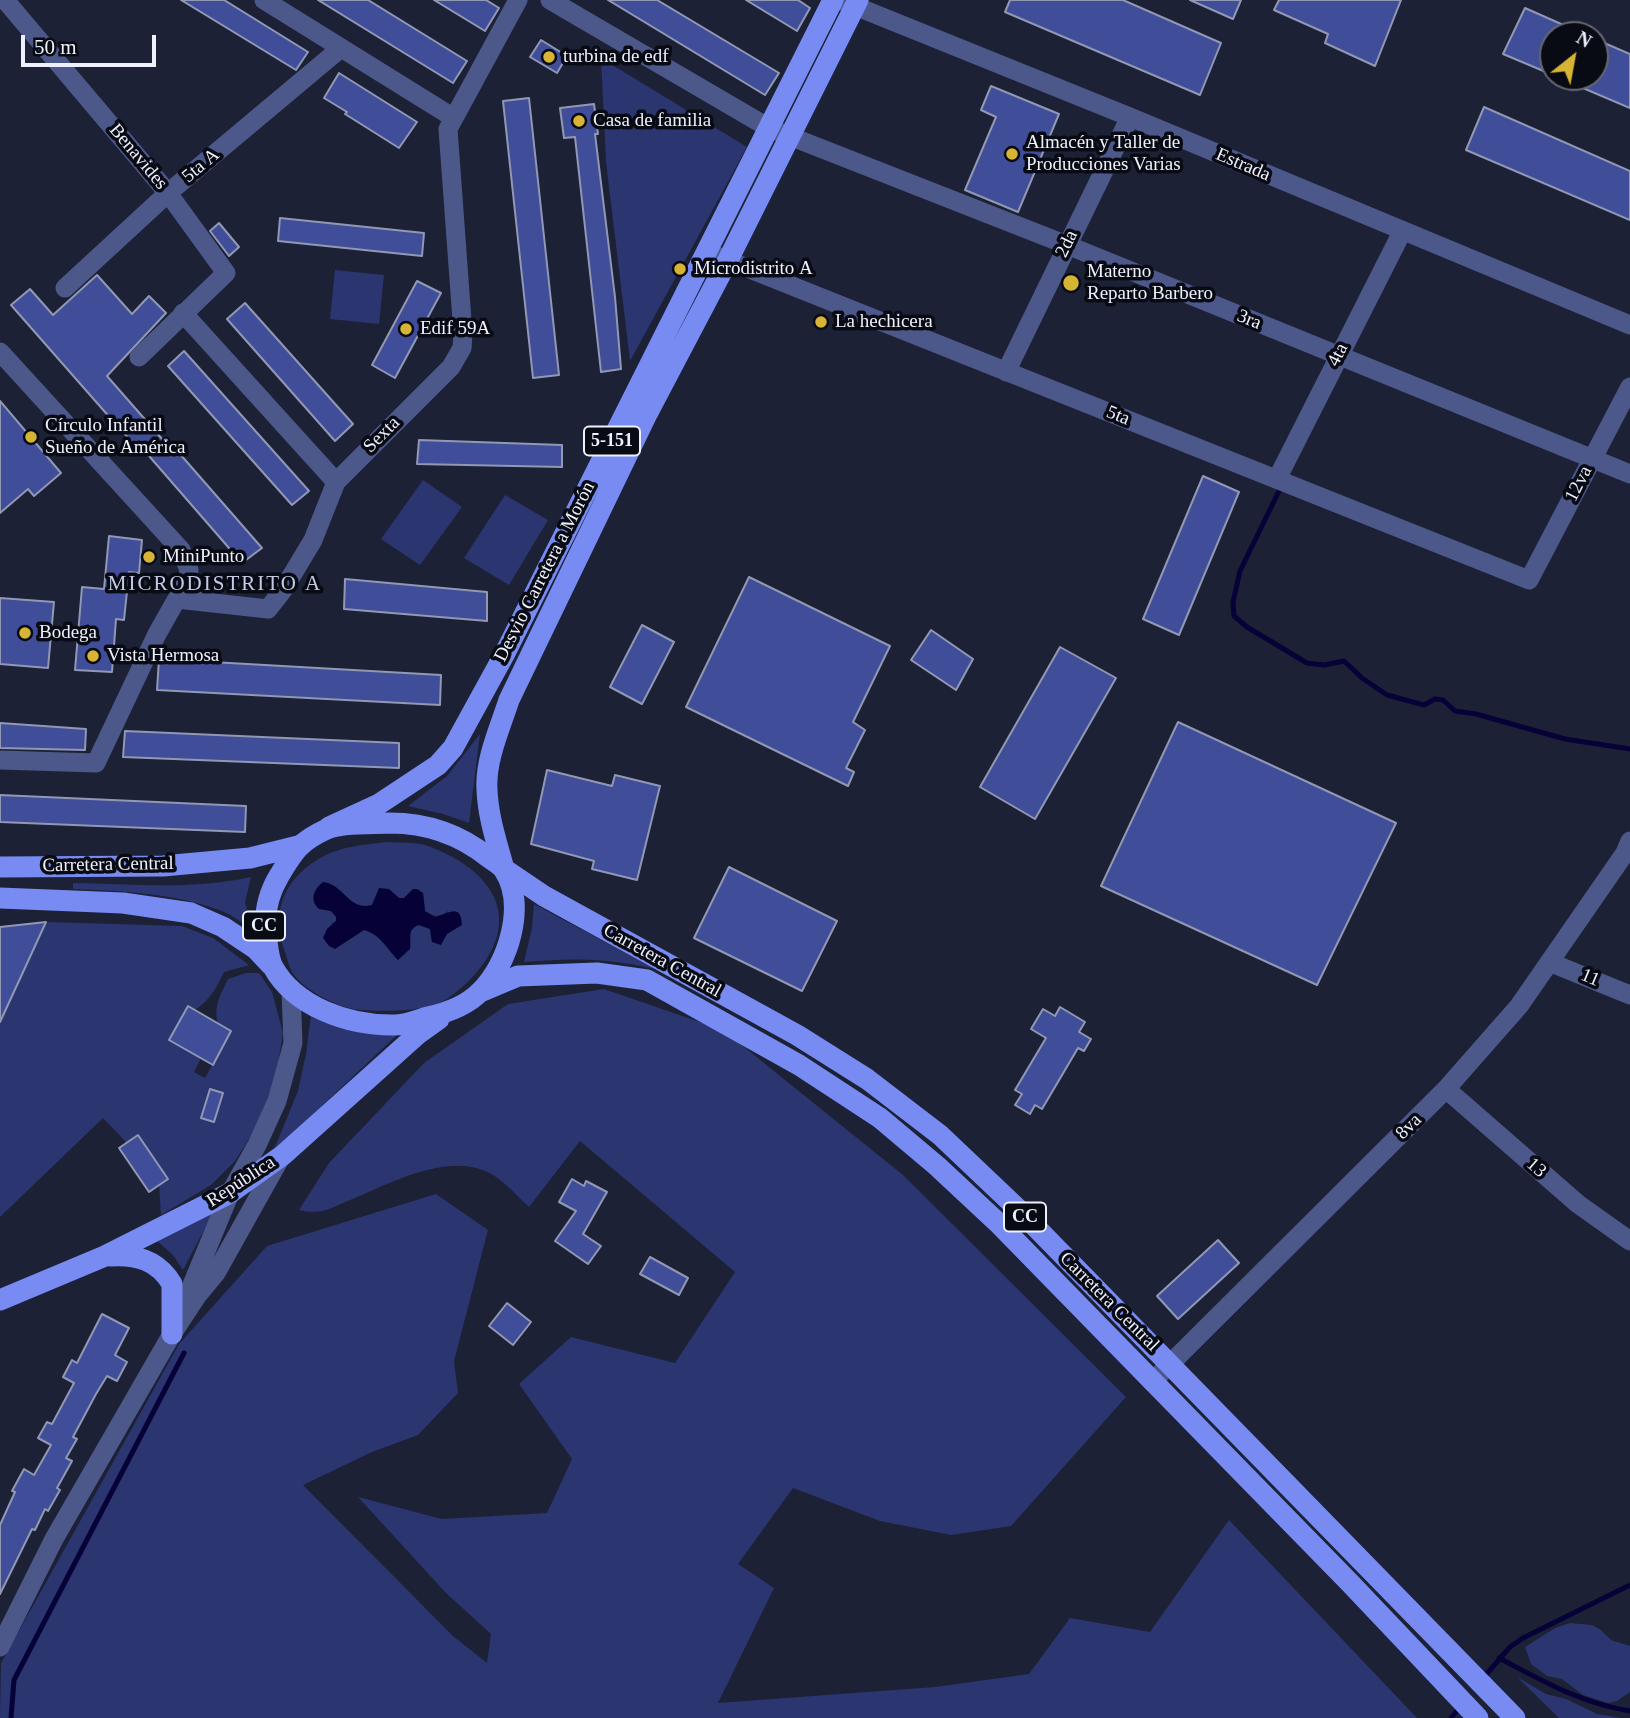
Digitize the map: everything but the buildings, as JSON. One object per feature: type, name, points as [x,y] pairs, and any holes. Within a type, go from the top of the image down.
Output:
[{"type":"main road","name":"Desvio Carretera a Morón","points":[[330,827],[379,804],[438,765],[453,748],[504,655],[832,0]]},
{"type":"main road","name":"Desvio Carretera a Morón","points":[[504,869],[491,822],[486,788],[493,750],[509,700],[652,405],[790,136],[851,2]]},
{"type":"main road","points":[[504,655],[525,664]]},
{"type":"main road","name":"CC","points":[[411,823],[446,832],[473,845],[504,869],[514,898],[513,933],[497,969],[480,992],[449,1012],[394,1026],[363,1022],[311,1004],[291,991],[271,965],[264,923],[268,900],[271,889],[298,846],[330,827],[411,823]]},
{"type":"main road","name":"Carretera Central","points":[[0,867],[163,866],[250,858],[298,846]]},
{"type":"main road","name":"Carretera Central","points":[[504,869],[544,896],[786,1029],[867,1079],[940,1135],[1169,1363],[1515,1718]]},
{"type":"main road","name":"Carretera Central","points":[[0,898],[123,903],[191,913],[223,927],[257,949],[271,965]]},
{"type":"main road","name":"Carretera Central","points":[[480,992],[518,975],[597,973],[648,980],[799,1065],[880,1118],[997,1222],[1350,1583],[1475,1715]]},
{"type":"main road","name":"República","points":[[0,1300],[105,1256],[230,1193],[283,1154],[418,1034],[449,1012]]},
{"type":"main road","points":[[105,1256],[139,1256],[160,1268],[172,1284],[172,1334]]},
{"type":"street","name":"Benavides","points":[[5,0],[168,193],[226,273],[139,357]]},
{"type":"street","points":[[264,0],[454,118]]},
{"type":"street","name":"Sexta","points":[[177,600],[268,609],[283,590],[313,540],[336,482],[451,367],[462,348],[448,129],[518,0]]},
{"type":"street","name":"3ra","points":[[550,0],[769,128],[1067,245],[1630,474]]},
{"type":"street","name":"Estrada","points":[[851,2],[1630,325]]},
{"type":"street","name":"5ta A","points":[[65,288],[168,193],[341,48]]},
{"type":"street","name":"2da","points":[[1006,372],[1130,117]]},
{"type":"street","name":"4ta","points":[[1276,479],[1402,232]]},
{"type":"street","name":"5ta","points":[[707,252],[1529,580]]},
{"type":"street","points":[[183,313],[336,482]]},
{"type":"street","points":[[0,352],[181,550],[189,570],[187,581],[157,634],[96,763],[0,760]]},
{"type":"street","name":"12va","points":[[1529,580],[1630,387]]},
{"type":"street","name":"8va","points":[[1152,1382],[1446,1089],[1519,1006],[1628,850]]},
{"type":"street","name":"11","points":[[1549,962],[1630,995]]},
{"type":"street","points":[[172,1334],[230,1193],[257,1145],[277,1101],[293,1044],[291,991]]},
{"type":"street","name":"13","points":[[1446,1089],[1578,1204],[1630,1241]]},
{"type":"street","points":[[0,1647],[54,1539],[172,1334],[216,1273],[283,1154]]},
{"type":"shaded area","points":[[601,58],[747,147],[630,361],[606,162]]},
{"type":"shaded area","points":[[335,270],[384,275],[379,324],[330,319]]},
{"type":"shaded area","points":[[423,480],[462,507],[420,565],[381,539]]},
{"type":"shaded area","points":[[505,495],[548,520],[509,585],[464,558]]},
{"type":"shaded area","points":[[480,734],[469,823],[408,806],[447,776]]},
{"type":"shaded area","points":[[388,842],[425,845],[463,863],[490,889],[497,905],[499,923],[495,942],[484,963],[463,987],[450,997],[418,1009],[353,1009],[312,991],[293,973],[279,927],[282,901],[295,879],[317,860],[351,847]],"holes":[[[323,882],[330,884],[352,901],[364,906],[372,905],[377,897],[389,890],[399,898],[404,898],[413,889],[423,893],[425,911],[431,915],[442,915],[448,911],[452,930],[432,942],[430,929],[419,925],[415,927],[408,937],[405,954],[399,958],[370,932],[364,930],[351,937],[331,924],[336,921],[336,917],[327,910]]]},
{"type":"shaded area","points":[[251,877],[245,902],[252,929],[232,916],[201,904],[165,896],[73,889],[73,883],[185,885]]},
{"type":"shaded area","points":[[323,882],[364,906],[372,905],[379,888],[389,889],[399,898],[404,898],[413,889],[417,889],[423,893],[425,911],[435,917],[456,912],[462,925],[447,934],[441,945],[432,942],[430,929],[419,925],[415,927],[411,932],[410,949],[398,960],[379,939],[364,930],[335,949],[323,938],[327,929],[336,921],[336,917],[331,911],[319,909],[313,898]]},
{"type":"shaded area","points":[[534,904],[655,969],[590,960],[524,962],[532,928]]},
{"type":"shaded area","points":[[47,922],[182,926],[213,938],[249,965],[224,972],[205,1002],[195,1010],[187,1006],[169,1040],[201,1058],[194,1072],[205,1078],[231,1031],[218,1024],[216,1011],[228,979],[246,973],[259,973],[272,992],[283,1033],[275,1082],[263,1117],[235,1161],[211,1185],[161,1215],[159,1184],[168,1178],[138,1136],[127,1143],[103,1118],[0,1217],[0,1021]]},
{"type":"shaded area","points":[[604,989],[723,1030],[903,1175],[1126,1397],[1011,1526],[951,1535],[880,1521],[793,1488],[738,1564],[774,1588],[718,1703],[935,1687],[1029,1674],[1070,1618],[1150,1632],[1229,1520],[1417,1718],[0,1718],[1,1663],[179,1344],[267,1246],[436,1194],[488,1230],[454,1361],[458,1393],[418,1435],[372,1452],[303,1485],[453,1636],[487,1663],[491,1634],[446,1593],[358,1497],[442,1519],[547,1513],[572,1459],[519,1384],[571,1337],[675,1363],[735,1272],[580,1141],[529,1207],[493,1175],[476,1168],[458,1166],[440,1167],[401,1178],[325,1210],[299,1210],[329,1163],[424,1063],[508,1004]]},
{"type":"shaded area","points":[[311,1015],[359,1032],[399,1033],[273,1152],[298,1091]]},
{"type":"shaded area","points":[[214,1211],[183,1270],[173,1255],[155,1239]]},
{"type":"shaded area","points":[[1570,1623],[1592,1625],[1611,1640],[1630,1646],[1630,1692],[1617,1701],[1608,1703],[1583,1695],[1562,1679],[1547,1676],[1531,1664],[1525,1647],[1555,1628]]},
{"type":"shaded area","points":[[1517,1677],[1546,1694],[1566,1699],[1597,1714],[1621,1718],[1559,1718]]},
{"type":"waterway","points":[[1279,491],[1240,571],[1233,602],[1234,616],[1247,627],[1307,663],[1324,665],[1344,661],[1362,678],[1387,695],[1424,705],[1435,699],[1443,700],[1455,711],[1476,714],[1565,739],[1630,749]]},
{"type":"waterway","points":[[11,1718],[14,1680],[184,1353]]},
{"type":"waterway","points":[[1484,1677],[1510,1647],[1523,1638],[1630,1585]]},
{"type":"waterway","points":[[1499,1658],[1578,1697],[1630,1711]]},
{"type":"waterway","points":[[1451,1718],[1460,1707]]},
{"type":"place","name":"turbina de edf","points":[[549,57]]},
{"type":"place","name":"Casa de familia","points":[[579,121]]},
{"type":"place","name":"Almacén y Taller de Producciones Varias","points":[[1012,154]]},
{"type":"place","name":"Microdistrito A","points":[[680,269]]},
{"type":"place","name":"Materno Reparto Barbero","points":[[1071,283]]},
{"type":"place","name":"La hechicera","points":[[821,322]]},
{"type":"place","name":"Edif 59A","points":[[406,329]]},
{"type":"place","name":"Círculo Infantil Sueño de América","points":[[31,437]]},
{"type":"place","name":"MiniPunto","points":[[149,557]]},
{"type":"place","name":"Bodega","points":[[25,633]]},
{"type":"place","name":"Vista Hermosa","points":[[93,656]]},
{"type":"district","name":"MICRODISTRITO A","points":[[215,584]]}]
